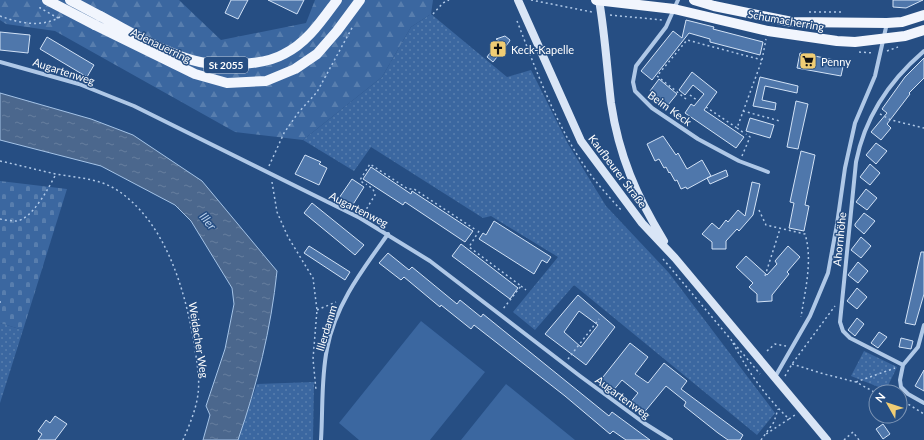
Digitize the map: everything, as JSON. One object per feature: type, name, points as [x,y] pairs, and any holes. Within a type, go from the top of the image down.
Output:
[{"type":"main road","name":"Adenauerring","points":[[46,0],[178,55],[193,60],[226,65],[258,62],[284,54],[305,39],[323,20],[337,0]]},
{"type":"main road","name":"Adenauerring","points":[[70,0],[98,21],[195,74],[227,83],[266,81],[295,69],[317,54],[337,31],[360,0]]},
{"type":"main road","name":"Schumacherring","points":[[598,0],[676,5],[787,35],[856,42],[904,36],[924,30]]},
{"type":"main road","name":"Schumacherring","points":[[694,0],[714,6],[792,22],[887,23],[902,22],[924,15]]},
{"type":"street","name":"Kaufbeurer Straße","points":[[518,0],[581,141],[642,223],[675,258],[827,440]]},
{"type":"street","name":"Kaufbeurer Straße","points":[[598,0],[612,104],[626,166],[636,193],[675,258]]},
{"type":"street","name":"Beim Keck","points":[[676,5],[666,27],[636,66],[633,82],[635,91],[652,108],[698,139],[740,161],[768,172]]},
{"type":"street","points":[[775,378],[810,316],[828,273],[838,224],[845,168],[855,123],[875,76],[887,23]]},
{"type":"street","name":"Ahornhöhe","points":[[903,365],[850,338],[843,331],[840,322],[856,162],[859,148],[875,108],[892,82],[924,51]]},
{"type":"street","name":"Augartenweg","points":[[0,62],[79,84],[127,103],[360,218],[430,261],[644,423],[671,440]]},
{"type":"street","name":"Illerdamm","points":[[321,440],[327,348],[339,312],[350,289],[388,234]]},
{"type":"street","points":[[924,325],[918,347],[903,365],[900,380],[901,387],[908,394],[924,403]]},
{"type":"path","points":[[433,14],[443,3],[449,0]]},
{"type":"path","points":[[808,12],[844,12]]},
{"type":"path","points":[[0,16],[19,22],[32,24],[58,18],[64,14]]},
{"type":"path","points":[[317,395],[314,382],[313,359],[317,310],[313,278],[288,237],[277,212],[269,173],[284,133],[298,113],[317,92],[354,25]]},
{"type":"path","points":[[737,128],[762,60],[767,37]]},
{"type":"path","points":[[686,99],[657,76],[687,40],[762,60]]},
{"type":"path","points":[[690,94],[698,101]]},
{"type":"path","points":[[706,107],[750,137],[740,161]]},
{"type":"path","points":[[875,108],[891,120],[924,128]]},
{"type":"path","points":[[743,111],[780,121]]},
{"type":"path","name":"Weidacher Weg","points":[[0,161],[56,174],[94,180],[116,190],[132,203],[151,226],[167,251],[185,300],[197,366],[198,394],[183,440]]},
{"type":"path","points":[[363,183],[360,180],[370,164],[408,189],[414,189],[476,230]]},
{"type":"path","points":[[0,219],[16,221],[26,216],[45,195],[56,174]]},
{"type":"path","points":[[360,218],[376,195],[373,189],[366,184]]},
{"type":"path","points":[[759,210],[766,225],[805,234],[808,260],[801,318],[802,331]]},
{"type":"path","points":[[765,276],[780,229]]},
{"type":"path","points":[[479,231],[469,248],[526,290]]},
{"type":"path","points":[[500,313],[521,286]]},
{"type":"path","points":[[842,297],[792,364],[856,382],[868,389]]},
{"type":"path","points":[[317,310],[335,303],[338,298]]},
{"type":"path","points":[[565,363],[598,319]]},
{"type":"path","points":[[732,341],[747,369],[778,408],[789,419]]},
{"type":"path","points":[[767,351],[775,344],[792,347]]},
{"type":"path","points":[[856,382],[903,365]]},
{"type":"path","points":[[908,404],[924,414]]},
{"type":"path","points":[[761,440],[774,422],[778,408]]},
{"type":"path","points":[[766,434],[795,415]]},
{"type":"path","points":[[844,440],[853,432],[859,440]]},
{"type":"green space","points":[[0,0],[179,0],[221,40],[306,23],[315,0],[433,0],[431,14],[411,27],[382,77],[303,140],[235,132],[55,31],[6,24],[0,20]]},
{"type":"green space","points":[[431,14],[507,77],[531,70],[568,144],[606,206],[669,273],[775,413],[757,435],[574,285],[535,330],[513,312],[558,257],[491,216],[483,218],[371,147],[354,171],[303,140],[382,77],[411,27]]},
{"type":"green space","points":[[0,181],[67,189],[23,330],[0,323]]},
{"type":"green space","points":[[421,321],[485,372],[430,440],[359,440],[339,423]]},
{"type":"green space","points":[[0,323],[23,330],[0,403]]},
{"type":"green space","points":[[864,351],[897,367],[889,384],[871,384],[851,376]]},
{"type":"green space","points":[[314,382],[313,440],[238,440],[257,384]]},
{"type":"green space","points":[[506,384],[575,440],[461,440]]},
{"type":"water","name":"Iller","points":[[0,93],[91,119],[133,135],[202,181],[277,271],[271,314],[262,357],[238,440],[203,440],[210,415],[206,406],[225,349],[234,304],[232,288],[191,221],[175,205],[101,166],[0,140]]},
{"type":"building","points":[[231,0],[248,0],[238,19],[225,13]]},
{"type":"building","points":[[268,0],[304,0],[297,14]]},
{"type":"building","points":[[893,0],[923,0],[906,8],[893,7]]},
{"type":"building","points":[[686,20],[714,27],[713,29],[763,42],[760,55],[710,42],[710,39],[689,33],[652,80],[641,71],[673,31],[682,38]]},
{"type":"building","points":[[0,32],[30,35],[28,53],[0,50]]},
{"type":"building","name":"Keck-Kapelle","points":[[505,36],[510,40],[493,62],[487,57],[499,41],[496,39]]},
{"type":"building","points":[[47,37],[94,65],[87,77],[40,49]]},
{"type":"building","points":[[800,53],[844,62],[841,76],[797,68]]},
{"type":"building","points":[[924,58],[924,78],[909,93],[910,94],[887,124],[891,128],[881,140],[871,132],[887,113],[882,109],[905,77]]},
{"type":"building","points":[[692,72],[717,92],[704,110],[744,137],[736,148],[685,113],[691,104],[694,106],[704,94],[693,85],[685,95],[679,90]]},
{"type":"building","points":[[760,77],[798,86],[797,93],[765,86],[762,100],[776,103],[775,110],[753,106]]},
{"type":"building","points":[[659,79],[677,94],[668,105],[650,91]]},
{"type":"building","points":[[796,101],[808,104],[798,149],[787,147]]},
{"type":"building","points":[[750,118],[774,125],[770,138],[746,131]]},
{"type":"building","points":[[663,136],[676,155],[678,153],[687,169],[702,160],[711,176],[687,189],[686,187],[681,189],[677,180],[675,181],[666,167],[664,168],[659,159],[655,161],[647,144]]},
{"type":"building","points":[[876,143],[887,151],[876,164],[866,155]]},
{"type":"building","points":[[801,151],[815,155],[805,205],[809,206],[804,231],[789,228],[794,203],[790,202]]},
{"type":"building","points":[[305,155],[321,162],[319,164],[327,168],[319,185],[295,174]]},
{"type":"building","points":[[870,164],[880,173],[870,185],[860,177]]},
{"type":"building","points":[[371,167],[411,194],[412,191],[473,231],[465,242],[405,202],[403,205],[363,179]]},
{"type":"building","points":[[726,170],[728,176],[710,184],[707,178]]},
{"type":"building","points":[[352,179],[364,187],[352,206],[339,198]]},
{"type":"building","points":[[752,182],[760,184],[753,215],[739,231],[737,229],[726,241],[726,249],[712,249],[712,242],[702,234],[712,223],[719,229],[726,220],[728,222],[738,210],[745,216]]},
{"type":"building","points":[[866,189],[877,198],[867,210],[856,202]]},
{"type":"building","points":[[312,203],[364,245],[355,255],[304,213]]},
{"type":"building","points":[[864,213],[875,221],[864,234],[855,226],[855,224]]},
{"type":"building","points":[[494,221],[551,257],[547,263],[542,260],[534,274],[479,239],[483,233],[486,235]]},
{"type":"building","points":[[861,237],[871,246],[861,258],[851,250]]},
{"type":"building","points":[[461,244],[518,288],[510,299],[452,256]]},
{"type":"building","points":[[309,246],[350,272],[345,280],[304,253]]},
{"type":"building","points":[[788,246],[800,257],[787,272],[789,274],[772,295],[772,301],[757,302],[757,294],[749,287],[753,283],[736,267],[746,256],[767,275],[777,264],[775,261]]},
{"type":"building","points":[[921,252],[924,252],[924,294],[915,325],[905,323]]},
{"type":"building","points":[[388,253],[409,270],[412,267],[457,304],[460,300],[481,317],[483,314],[609,416],[612,412],[650,440],[626,440],[613,431],[610,434],[565,396],[474,325],[471,329],[441,305],[440,307],[404,277],[401,280],[379,263]]},
{"type":"building","points":[[858,262],[868,271],[858,283],[848,275]]},
{"type":"building","points":[[857,288],[867,297],[857,309],[847,301]]},
{"type":"building","points":[[578,295],[615,327],[586,365],[545,334]],"holes":[[[579,311],[598,325],[581,347],[564,332]]]},
{"type":"building","points":[[857,318],[864,324],[855,336],[848,330]]},
{"type":"building","points":[[879,332],[887,337],[878,348],[871,343]]},
{"type":"building","points":[[901,338],[913,341],[911,349],[899,347]]},
{"type":"building","points":[[630,343],[648,357],[635,374],[648,383],[664,363],[687,381],[681,389],[743,435],[740,440],[728,440],[718,433],[684,406],[686,402],[666,386],[642,415],[629,404],[638,393],[622,380],[612,392],[599,382]]},
{"type":"building","points":[[924,370],[924,391],[915,386]]},
{"type":"building","points":[[55,416],[67,424],[55,440],[38,440],[42,434],[38,431],[46,420],[50,423]]},
{"type":"building","points":[[883,424],[890,434],[883,439],[876,429]]},
{"type":"place","name":"Keck-Kapelle","points":[[498,49]]},
{"type":"place","name":"Penny","points":[[808,61]]}]
